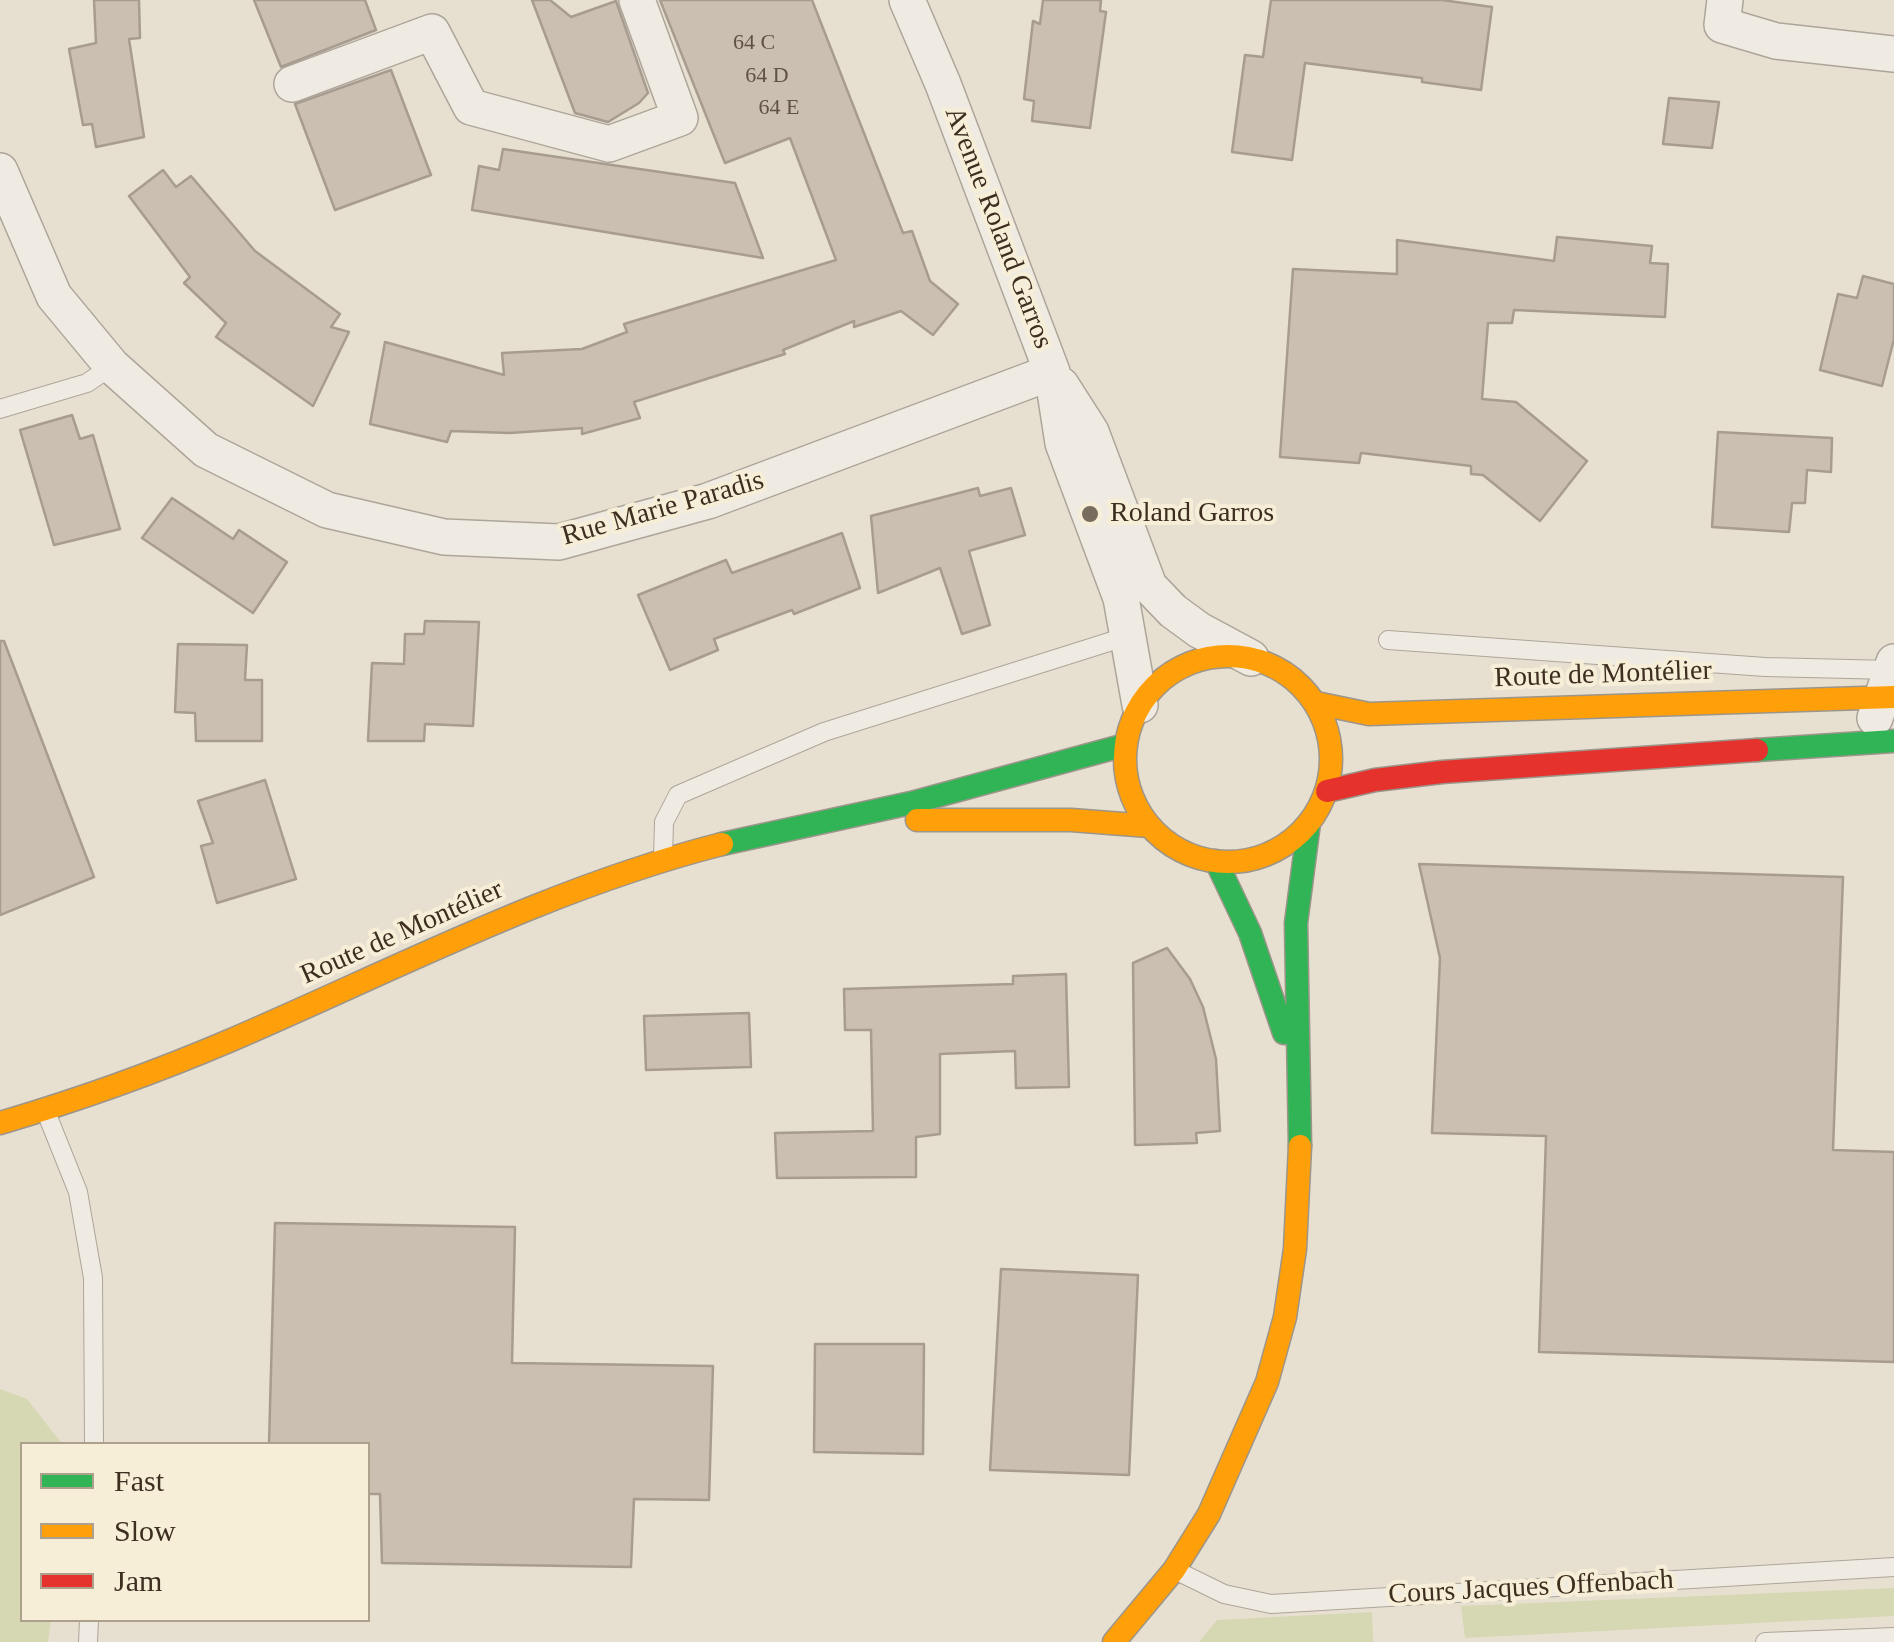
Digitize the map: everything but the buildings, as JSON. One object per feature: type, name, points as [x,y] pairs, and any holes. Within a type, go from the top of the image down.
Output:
[{"type":"main road","points":[[1148,826],[1133,801],[1125,774],[1125,745],[1140,705],[1160,680],[1188,663],[1219,656],[1251,658],[1299,682],[1316,703]]},
{"type":"main road","name":"Route de Montélier","points":[[1316,703],[1369,714],[1891,681]]},
{"type":"main road","name":"Route de Montélier","points":[[836,820],[1070,820],[1148,826],[1191,855],[1216,861],[1251,860],[1283,846],[1309,824],[1327,791],[1332,761],[1328,731],[1316,703]]},
{"type":"main road","points":[[1327,791],[1375,780],[1442,772],[1878,742]]},
{"type":"main road","name":"Route de Montélier","points":[[0,1124],[46,1111],[232,1042],[533,907],[662,860],[1060,766],[1125,745]]},
{"type":"main road","points":[[1114,1642],[1174,1570],[1208,1514],[1236,1458],[1266,1382],[1284,1317],[1295,1249],[1300,1175],[1296,923],[1309,824]]},
{"type":"main road","points":[[1216,861],[1250,933],[1278,1009],[1298,1090]]},
{"type":"street","points":[[292,84],[428,16],[471,106],[609,144],[680,118],[637,0]]},
{"type":"street","name":"Avenue Roland Garros","points":[[907,0],[944,84],[1052,372],[1063,443],[1120,598],[1140,705]]},
{"type":"street","name":"Avenue Roland Garros","points":[[922,0],[944,84]]},
{"type":"street","points":[[1725,0],[1722,25],[1776,41],[1894,54]]},
{"type":"street","name":"Rue Marie Paradis","points":[[0,171],[54,296],[112,366],[206,450],[327,510],[444,537],[559,542],[708,502],[1052,372]]},
{"type":"street","name":"Avenue Roland Garros","points":[[1052,372],[1091,432],[1149,586],[1199,630],[1251,658]]},
{"type":"street","points":[[1878,742],[1891,681]]},
{"type":"lane","points":[[0,409],[87,383],[112,366]]},
{"type":"lane","points":[[662,860],[664,822],[678,795],[824,732],[1128,636]]},
{"type":"lane","points":[[1388,640],[1765,667],[1891,681]]},
{"type":"lane","points":[[46,1111],[78,1192],[93,1278],[94,1442]]},
{"type":"lane","name":"Cours Jacques Offenbach","points":[[1174,1570],[1224,1594],[1271,1604],[1894,1567]]},
{"type":"lane","points":[[1766,1642],[1894,1637]]},
{"type":"green space","points":[[0,1389],[27,1399],[60,1442],[20,1442],[20,1622],[51,1622],[48,1642],[0,1642]]},
{"type":"green space","points":[[1894,1588],[1894,1616],[1465,1638],[1461,1606]]},
{"type":"green space","points":[[1372,1612],[1373,1642],[1199,1642],[1217,1620]]},
{"type":"traffic: fast","points":[[1757,750],[1894,741]]},
{"type":"traffic: fast","points":[[722,844],[911,803],[1125,745]]},
{"type":"traffic: fast","points":[[1300,1146],[1296,923],[1309,823]]},
{"type":"traffic: fast","points":[[1216,861],[1250,933],[1284,1033]]},
{"type":"traffic: slow","points":[[1228,656],[1267,664],[1301,686],[1323,720],[1331,759],[1323,798],[1301,832],[1267,854],[1228,862],[1189,854],[1155,832],[1133,798],[1125,759],[1133,720],[1155,686],[1189,664],[1228,656]]},
{"type":"traffic: slow","points":[[1316,703],[1369,714],[1894,697]]},
{"type":"traffic: slow","points":[[917,820],[1071,820],[1149,826]]},
{"type":"traffic: slow","points":[[0,1123],[201,1053],[533,907],[658,862],[722,844]]},
{"type":"traffic: slow","points":[[1114,1642],[1174,1570],[1209,1514],[1267,1382],[1285,1317],[1295,1249],[1300,1146]]},
{"type":"traffic: jam","points":[[1327,791],[1375,780],[1442,772],[1757,750]]},
{"type":"place","name":"Roland Garros","points":[[1090,514]]}]
